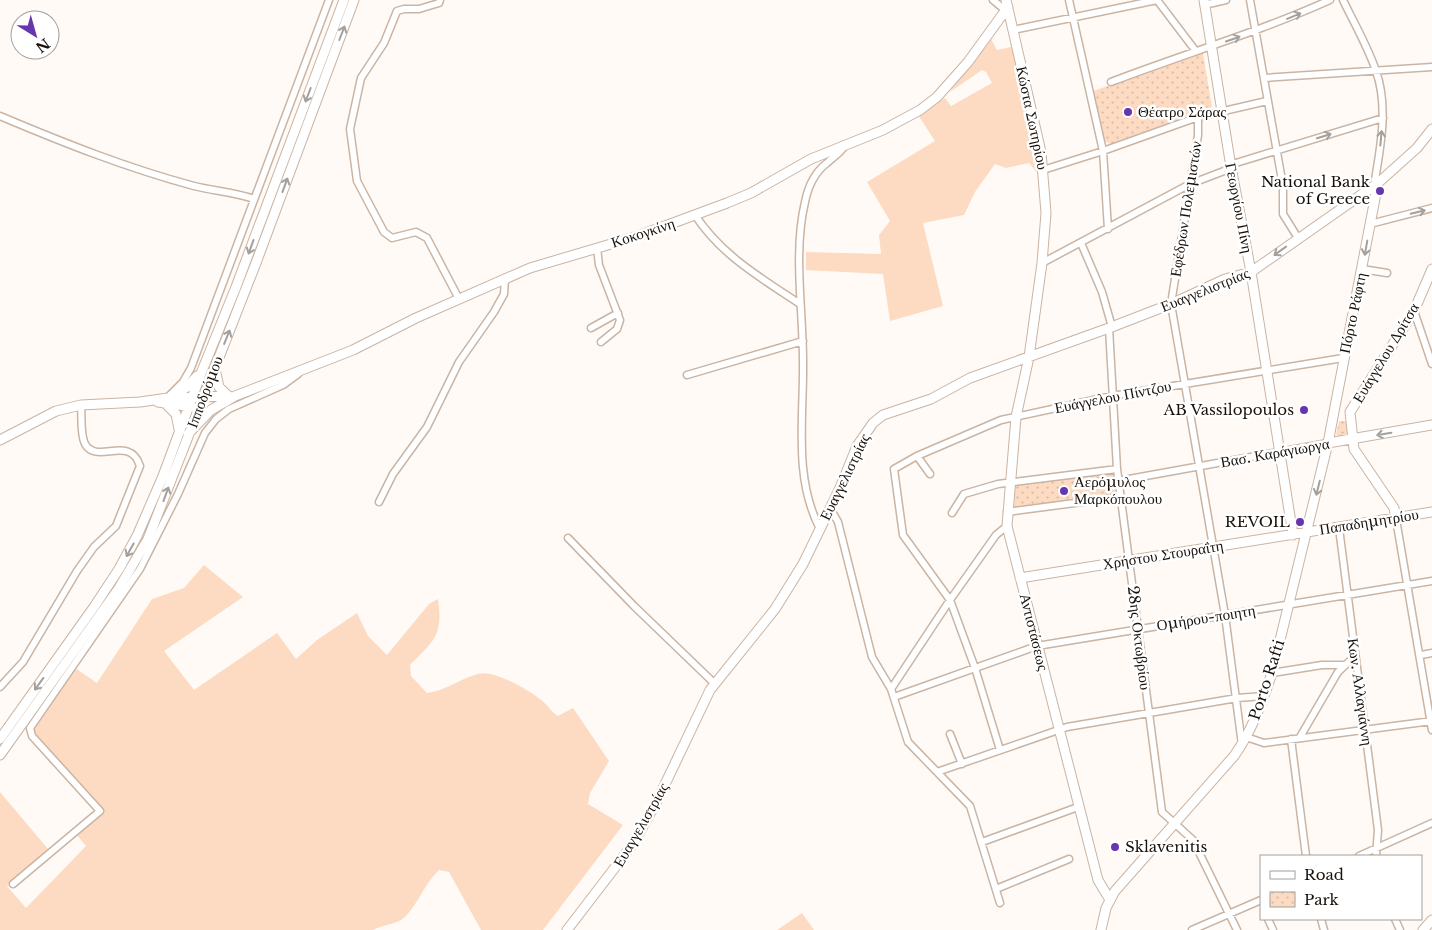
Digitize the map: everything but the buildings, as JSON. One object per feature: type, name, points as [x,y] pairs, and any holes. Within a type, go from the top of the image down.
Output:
[{"type":"street","points":[[167,401],[183,382],[191,368],[329,0]]},
{"type":"street","name":"Ιπποδρόμου","points":[[0,739],[119,569],[148,511],[236,287],[344,0]]},
{"type":"street","name":"Ιπποδρόμου","points":[[0,755],[119,588],[139,555],[157,519],[354,0]]},
{"type":"street","points":[[440,0],[439,3],[430,7],[397,11],[384,43],[361,78],[350,129],[357,181],[384,232],[392,238],[416,232],[427,238],[459,299]]},
{"type":"street","points":[[993,0],[1006,6]]},
{"type":"street","points":[[1069,0],[1104,151],[1108,229]]},
{"type":"street","points":[[1013,30],[1074,19],[1157,0],[1195,50]]},
{"type":"street","points":[[1204,2],[1226,0]]},
{"type":"street","points":[[1250,0],[1283,186],[1283,214],[1298,238]]},
{"type":"street","points":[[1111,82],[1195,50],[1256,31],[1330,0]]},
{"type":"street","points":[[1343,0],[1376,70],[1382,94],[1383,118],[1376,185]]},
{"type":"street","name":"Γεωργίου Πίνη","points":[[1204,2],[1231,167],[1251,272],[1265,370],[1293,535]]},
{"type":"street","name":"Κοκογκίνη","points":[[232,396],[353,350],[398,326],[537,265],[638,236],[751,193],[811,159],[883,130],[920,110],[937,97],[968,62],[1006,6]]},
{"type":"street","name":"Κώστα Σωτηρίου","points":[[1006,6],[1013,30],[1043,170],[1046,213],[1042,263],[1029,357]]},
{"type":"street","points":[[1264,78],[1432,67]]},
{"type":"street","points":[[1043,170],[1104,151],[1198,117],[1267,101]]},
{"type":"street","points":[[0,116],[74,147],[134,168],[195,186],[254,198]]},
{"type":"street","name":"Εφέδρων Πολεμιστών","points":[[1198,117],[1198,134],[1171,304],[1225,615],[1242,746]]},
{"type":"street","points":[[1042,263],[1081,244],[1190,184],[1277,150],[1383,118]]},
{"type":"street","name":"Ευαγγελιστρίας","points":[[566,930],[633,844],[715,684],[775,609],[803,564],[860,441],[878,419],[895,410],[931,399],[970,378],[1110,328],[1171,304],[1218,282],[1251,272],[1376,185],[1417,148],[1432,129]]},
{"type":"street","points":[[820,529],[810,505],[803,462],[803,342],[800,304],[802,222],[805,202],[816,174],[845,144]]},
{"type":"street","name":"Πόρτο Ράφτη","points":[[1328,443],[1343,358],[1362,269],[1376,185]]},
{"type":"street","points":[[1370,224],[1432,208]]},
{"type":"street","points":[[696,215],[707,233],[725,251],[800,304]]},
{"type":"street","name":"28ης Οκτωβρίου","points":[[1081,244],[1102,292],[1110,328],[1112,396],[1118,481],[1162,812],[1193,840],[1237,930]]},
{"type":"street","points":[[597,248],[599,265],[618,313],[620,324],[601,342]]},
{"type":"street","points":[[1362,269],[1387,273]]},
{"type":"street","name":"Ευάγγελου Δρίτσα","points":[[1352,439],[1350,412],[1414,310],[1432,269]]},
{"type":"street","points":[[379,502],[393,474],[427,426],[459,362],[494,312],[504,294],[505,278]]},
{"type":"street","points":[[1414,310],[1432,364]]},
{"type":"street","points":[[591,328],[618,313]]},
{"type":"street","points":[[1423,336],[1432,333]]},
{"type":"street","points":[[687,375],[803,342]]},
{"type":"street","name":"Αντιστάσεως","points":[[1029,357],[1016,417],[1007,512],[1008,526],[1078,807],[1098,880],[1110,900]]},
{"type":"street","name":"Ευάγγελου Πίντζου","points":[[950,600],[903,535],[894,469],[917,456],[1001,420],[1112,396],[1343,358]]},
{"type":"street","points":[[215,367],[219,386],[232,396]]},
{"type":"street","points":[[13,884],[100,811],[32,736],[30,728],[140,569],[178,494],[205,432],[229,408],[283,385],[306,369]]},
{"type":"street","points":[[167,401],[187,387],[202,371]]},
{"type":"street","points":[[167,401],[188,407],[232,396]]},
{"type":"street","points":[[188,434],[203,417],[232,396]]},
{"type":"street","points":[[0,440],[56,411],[81,405],[192,398],[201,403],[220,404]]},
{"type":"street","points":[[167,401],[176,414],[178,434]]},
{"type":"street","points":[[0,687],[24,662],[77,571],[94,548],[116,526],[140,466],[137,456],[130,451],[92,451],[86,446],[83,438],[81,405]]},
{"type":"street","points":[[1333,413],[1350,412]]},
{"type":"street","name":"Βασ. Καράγιωργα","points":[[1118,481],[1432,426]]},
{"type":"street","points":[[1352,439],[1354,448],[1394,508],[1421,655],[1432,730]]},
{"type":"street","name":"Porto Rafti","points":[[1100,930],[1104,913],[1121,883],[1242,746],[1272,673],[1328,443]]},
{"type":"street","points":[[917,456],[930,474]]},
{"type":"street","points":[[952,513],[964,494],[1010,482],[1117,469]]},
{"type":"street","points":[[1007,512],[1120,497]]},
{"type":"street","points":[[830,508],[838,522],[872,657],[894,696],[908,742],[967,802],[982,842],[1000,903]]},
{"type":"street","name":"Παπαδημητρίου","points":[[1307,532],[1432,512]]},
{"type":"street","points":[[891,689],[996,535],[1008,526]]},
{"type":"street","name":"Κων. Αλλαγιάννη","points":[[1339,528],[1378,830],[1376,855]]},
{"type":"street","name":"Χρήστου Στουραΐτη","points":[[1020,578],[1307,532]]},
{"type":"street","points":[[568,538],[715,684]]},
{"type":"street","name":"Ομήρου-ποιητη","points":[[894,696],[1037,646],[1432,581]]},
{"type":"street","points":[[950,600],[975,668],[1000,750]]},
{"type":"street","points":[[1421,655],[1432,653]]},
{"type":"street","points":[[1300,737],[1338,672],[1355,656]]},
{"type":"street","points":[[1272,673],[1322,666],[1345,665]]},
{"type":"street","points":[[937,772],[1074,725],[1237,698],[1264,696]]},
{"type":"street","points":[[1246,737],[1264,743],[1431,721]]},
{"type":"street","points":[[950,734],[962,764]]},
{"type":"street","points":[[1291,739],[1306,855]]},
{"type":"street","points":[[982,842],[1078,807]]},
{"type":"street","points":[[1361,855],[1432,823]]},
{"type":"street","points":[[996,889],[1069,859]]},
{"type":"street","points":[[1192,930],[1260,900]]},
{"type":"street","points":[[1423,930],[1432,920]]},
{"type":"green space","points":[[990,37],[997,50],[1015,46],[1042,172],[1038,174],[1029,163],[1006,168],[995,164],[975,192],[964,215],[923,223],[943,306],[890,321],[883,274],[806,270],[806,252],[881,254],[879,235],[890,221],[867,182],[935,141],[918,115],[945,98],[951,106],[992,83],[986,72],[982,70],[950,92]]},
{"type":"green space","points":[[1203,53],[1212,107],[1110,144],[1105,141],[1093,91]]},
{"type":"green space","points":[[1339,421],[1346,421],[1348,437],[1340,438],[1336,434]]},
{"type":"green space","points":[[1113,472],[1117,496],[1014,509],[1015,484]]},
{"type":"green space","points":[[204,565],[243,597],[164,651],[194,690],[277,633],[296,659],[317,640],[357,613],[368,636],[387,655],[429,604],[438,599],[438,629],[431,643],[410,665],[411,676],[427,693],[484,673],[511,681],[536,696],[558,716],[573,708],[609,761],[590,793],[588,804],[623,825],[543,930],[481,930],[449,872],[439,870],[406,916],[399,921],[373,930],[0,930],[0,792],[48,849],[7,886],[26,908],[86,846],[77,835],[104,813],[103,809],[35,736],[34,728],[75,668],[97,683],[152,599],[184,588]]},
{"type":"green space","points":[[802,913],[814,930],[777,930]]},
{"type":"place","name":"Θέατρο Σάρας","points":[[1128,112]]},
{"type":"place","name":"National Bank of Greece","points":[[1380,191]]},
{"type":"place","name":"AB Vassilopoulos","points":[[1304,410]]},
{"type":"place","name":"Αερόμυλος Μαρκόπουλου","points":[[1064,491]]},
{"type":"place","name":"REVOIL","points":[[1300,522]]},
{"type":"place","name":"Sklavenitis","points":[[1115,847]]}]
